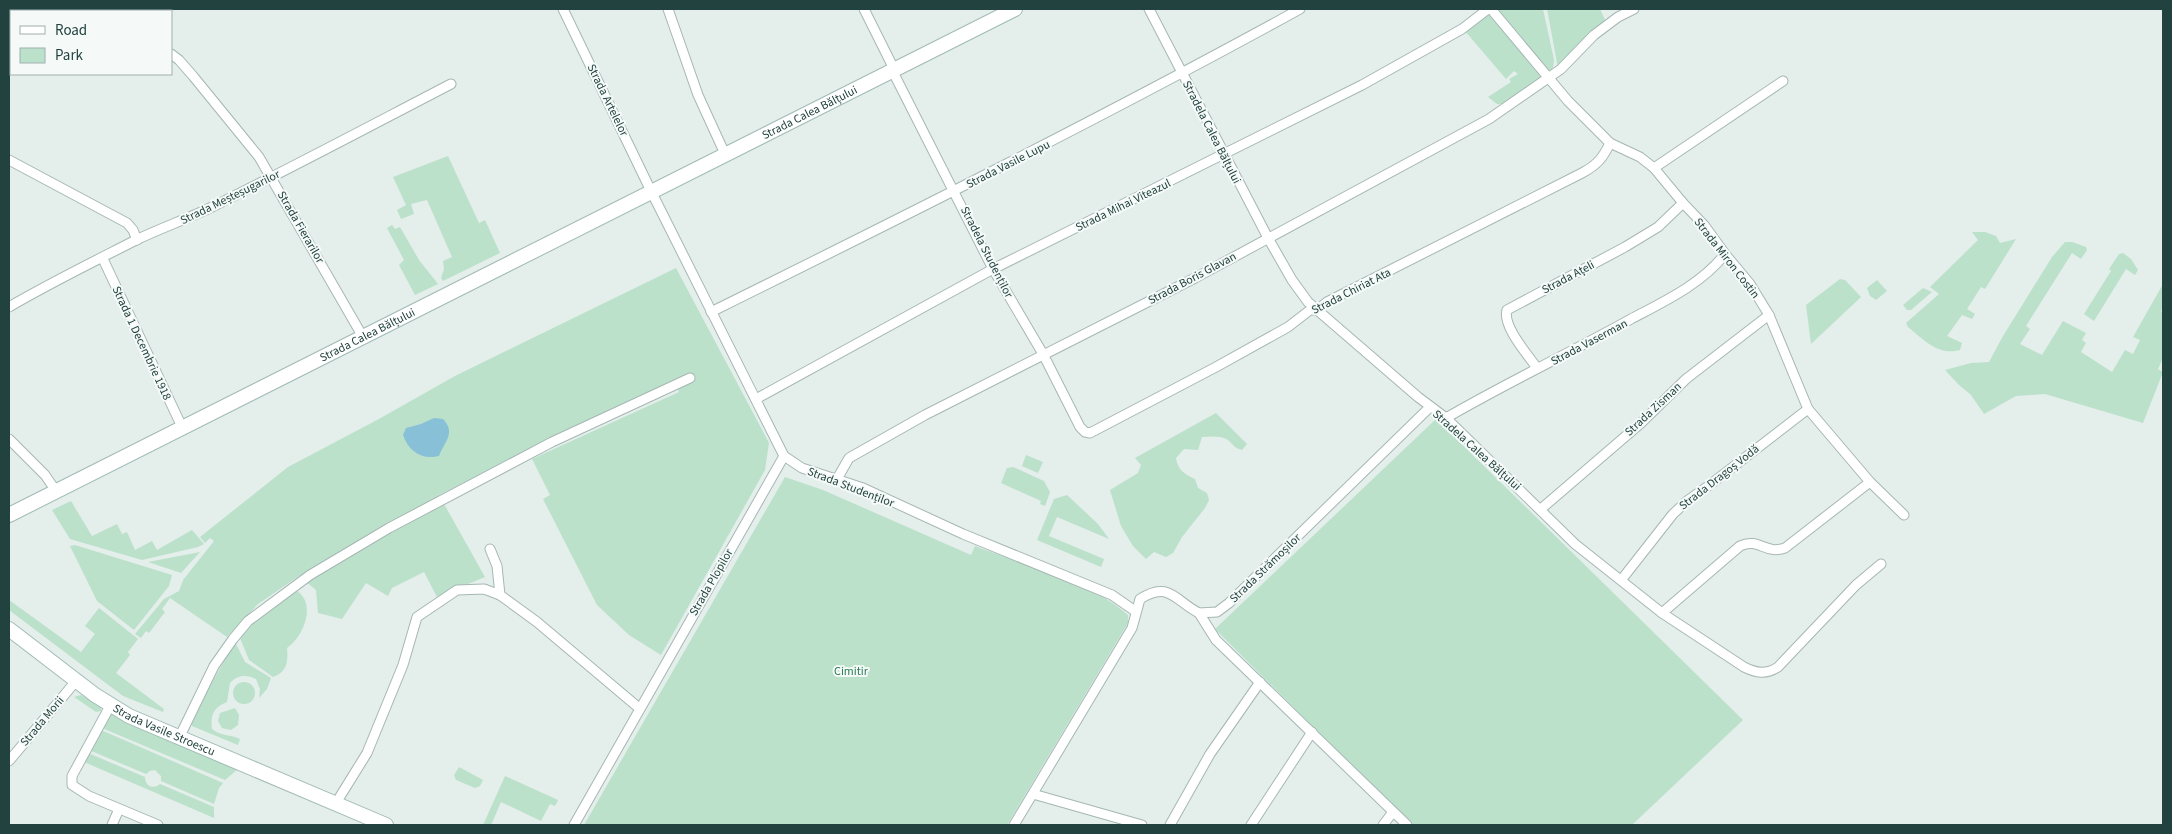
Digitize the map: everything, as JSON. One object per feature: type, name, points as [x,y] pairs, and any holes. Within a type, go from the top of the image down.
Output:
[{"type":"main road","name":"Strada Calea Bălțului","points":[[9,515],[1015,9]]},
{"type":"main road","name":"Strada Vasile Stroescu","points":[[9,629],[110,706],[129,716],[180,736],[386,825]]},
{"type":"street","name":"Strada Artelelor","points":[[563,9],[652,191]]},
{"type":"street","points":[[668,9],[698,95],[726,154]]},
{"type":"street","points":[[864,9],[893,70]]},
{"type":"street","name":"Stradela Calea Bălțului","points":[[1149,9],[1268,238],[1292,280],[1316,310],[1430,407],[1446,418],[1575,544],[1622,579],[1662,613],[1744,667],[1754,672],[1770,672],[1778,667],[1856,586],[1881,564]]},
{"type":"street","name":"Strada Vasile Lupu","points":[[711,312],[955,191],[1182,74],[1300,9]]},
{"type":"street","name":"Strada Miron Costin","points":[[1489,9],[1550,77],[1568,101],[1610,143],[1640,157],[1654,168],[1683,204],[1704,225],[1750,284],[1769,315],[1808,409],[1870,482],[1904,515]]},
{"type":"street","name":"Strada Mihai Viteazul","points":[[756,399],[993,269],[1362,85],[1462,29],[1489,9]]},
{"type":"street","name":"Strada Boris Glavan","points":[[837,479],[850,458],[925,414],[1195,278],[1489,119],[1569,62],[1594,35],[1618,17],[1634,9]]},
{"type":"street","name":"Strada Fierarilor","points":[[172,55],[193,76],[259,157],[363,337]]},
{"type":"street","name":"Stradela Studenților","points":[[893,70],[993,269],[1043,354],[1080,427],[1085,432]]},
{"type":"street","points":[[1654,168],[1783,81]]},
{"type":"street","name":"Strada Meșteșugarilor","points":[[9,307],[50,283],[90,263],[103,259],[137,240],[210,208],[451,84]]},
{"type":"street","name":"Strada Chiriat Ata","points":[[1085,432],[1096,431],[1216,368],[1288,327],[1310,310],[1316,310],[1327,302],[1582,173],[1597,164],[1604,156],[1610,143]]},
{"type":"street","points":[[9,160],[127,223],[133,230],[137,240]]},
{"type":"street","points":[[652,191],[784,456]]},
{"type":"street","name":"Strada Ațeli","points":[[1537,368],[1511,330],[1506,318],[1507,310],[1625,248],[1658,227],[1683,204]]},
{"type":"street","name":"Strada Vaserman","points":[[1446,418],[1494,390],[1563,357],[1656,306],[1715,267],[1725,254]]},
{"type":"street","name":"Strada 1 Decembrie 1918","points":[[103,259],[182,427]]},
{"type":"street","name":"Strada Zisman","points":[[1541,509],[1641,422],[1686,379],[1769,315]]},
{"type":"street","points":[[180,736],[214,666],[233,639],[254,616],[310,575],[389,528],[552,442],[690,378]]},
{"type":"street","name":"Strada Strămoșilor","points":[[1198,613],[1217,612],[1229,603],[1430,407]]},
{"type":"street","name":"Strada Dragoș Vodă","points":[[1622,579],[1673,514],[1687,501],[1708,487],[1808,409]]},
{"type":"street","points":[[9,439],[45,474],[56,491]]},
{"type":"street","name":"Strada Studenților","points":[[784,456],[802,468],[863,488],[963,534],[1112,595],[1136,610]]},
{"type":"street","name":"Strada Plopilor","points":[[574,825],[784,456]]},
{"type":"street","points":[[1662,613],[1740,546],[1750,542],[1774,551],[1785,548],[1870,482]]},
{"type":"street","points":[[490,549],[497,566],[500,595]]},
{"type":"street","points":[[336,803],[367,753],[403,665],[417,617],[457,590],[484,589],[500,595],[537,622],[639,708]]},
{"type":"street","points":[[1014,825],[1132,628],[1140,599],[1158,591],[1174,594],[1198,613],[1216,640],[1407,825]]},
{"type":"street","name":"Strada Morii","points":[[9,761],[76,681]]},
{"type":"street","points":[[1170,825],[1210,754],[1260,682]]},
{"type":"street","points":[[110,706],[72,780],[72,785],[82,792],[158,825]]},
{"type":"street","points":[[1252,825],[1312,732]]},
{"type":"street","points":[[1033,794],[1142,825]]},
{"type":"street","points":[[112,825],[119,809]]},
{"type":"street","points":[[1383,825],[1392,812]]},
{"type":"green space","points":[[1496,9],[1543,9],[1554,60],[1550,72]]},
{"type":"green space","points":[[1547,9],[1600,9],[1605,20],[1558,68]]},
{"type":"green space","points":[[1489,13],[1543,78],[1504,104],[1497,104],[1488,97],[1511,82],[1509,79],[1518,74],[1514,71],[1506,79],[1465,31]]},
{"type":"green space","points":[[448,156],[479,223],[485,220],[500,253],[443,281],[441,278],[444,269],[443,261],[452,257],[427,200],[411,204],[414,214],[401,219],[397,210],[406,205],[393,177]]},
{"type":"green space","points":[[392,225],[395,229],[400,227],[419,260],[438,284],[415,295],[399,265],[404,260],[387,228]]},
{"type":"green space","points":[[1972,232],[1985,232],[1996,236],[2000,243],[2016,239],[1985,289],[1981,287],[1967,309],[1975,314],[1972,319],[1962,315],[1947,336],[1962,343],[1960,350],[1945,351],[1926,342],[1908,327],[1906,323],[1939,294],[1930,287],[1978,240]]},
{"type":"green space","points":[[2065,242],[2072,242],[2086,247],[2087,250],[2081,259],[2072,253],[2026,326],[2030,329],[2020,344],[2042,355],[2063,321],[2086,333],[2082,340],[2086,343],[2081,352],[2112,372],[2125,350],[2133,354],[2140,340],[2133,337],[2163,284],[2163,307],[2161,311],[2163,313],[2163,358],[2158,369],[2163,372],[2143,423],[2045,394],[2016,396],[1984,414],[1971,395],[1945,370],[1971,363],[1989,362],[2052,257]]},
{"type":"green space","points":[[2123,253],[2131,259],[2138,270],[2135,275],[2126,269],[2094,321],[2084,314],[2111,271],[2109,269],[2119,254]]},
{"type":"green space","points":[[676,268],[769,443],[765,470],[661,655],[629,635],[597,605],[543,499],[550,495],[532,459],[679,392],[673,380],[439,495],[485,577],[437,597],[424,572],[392,588],[388,596],[366,583],[342,619],[318,613],[316,590],[299,576],[258,604],[227,637],[170,598],[162,609],[165,612],[149,633],[146,631],[141,638],[135,634],[164,599],[179,591],[183,580],[214,541],[210,538],[205,543],[200,537],[288,467],[455,376]]},
{"type":"green space","points":[[1840,279],[1845,280],[1861,297],[1811,344],[1806,305]]},
{"type":"green space","points":[[1877,280],[1887,291],[1876,300],[1870,296],[1867,288]]},
{"type":"green space","points":[[1923,288],[1932,292],[1911,310],[1907,310],[1903,305]]},
{"type":"green space","points":[[1216,413],[1247,444],[1242,450],[1222,437],[1202,437],[1198,450],[1184,449],[1176,458],[1180,469],[1195,479],[1198,488],[1207,493],[1209,500],[1182,537],[1173,553],[1166,557],[1154,552],[1146,559],[1133,546],[1121,526],[1110,490],[1138,473],[1141,465],[1135,458]]},
{"type":"green space","points":[[1436,419],[1743,720],[1632,825],[1411,825],[1215,629]]},
{"type":"green space","points":[[1026,455],[1043,462],[1038,473],[1022,466]]},
{"type":"green space","points":[[1013,467],[1044,481],[1050,492],[1045,506],[1040,504],[1041,501],[1001,483],[1007,468]]},
{"type":"green space","name":"Cimitir","points":[[785,477],[823,490],[971,555],[975,546],[1075,582],[1094,591],[1128,615],[1128,623],[1007,825],[584,825]]},
{"type":"green space","points":[[1067,495],[1098,524],[1109,539],[1057,517],[1049,536],[1104,559],[1101,567],[1037,540],[1054,499]]},
{"type":"green space","points":[[71,501],[92,536],[117,524],[122,534],[127,532],[135,550],[152,541],[157,550],[192,530],[204,544],[142,560],[70,539],[52,510]]},
{"type":"green space","points":[[75,545],[172,575],[169,586],[134,630],[97,601],[70,546]]},
{"type":"green space","points":[[200,552],[181,573],[148,562]]},
{"type":"green space","points":[[297,591],[303,597],[306,604],[306,621],[298,637],[287,648],[287,661],[284,669],[273,677],[249,660],[240,638],[250,626]]},
{"type":"green space","points":[[9,600],[81,652],[95,634],[85,626],[99,608],[138,639],[128,652],[130,655],[116,673],[164,709],[163,712],[123,696],[9,610]]},
{"type":"green space","points":[[235,642],[245,662],[271,678],[267,689],[259,698],[260,689],[256,679],[249,676],[236,678],[230,683],[227,702],[219,706],[212,716],[212,729],[240,739],[238,745],[192,726],[192,717]]},
{"type":"green space","points":[[244,682],[252,685],[255,693],[252,701],[244,704],[236,701],[233,693],[236,685]]},
{"type":"green space","points":[[81,695],[101,707],[101,711],[96,712],[74,697]]},
{"type":"green space","points":[[235,708],[239,715],[238,725],[231,730],[222,728],[218,721],[220,713]]},
{"type":"green space","points":[[114,714],[238,769],[225,780],[102,728],[109,715]]},
{"type":"green space","points":[[101,730],[223,783],[219,788],[214,804],[161,781],[161,776],[155,770],[146,774],[89,750]]},
{"type":"green space","points":[[88,753],[145,777],[146,783],[152,787],[160,784],[214,807],[214,818],[84,762]]},
{"type":"green space","points":[[459,767],[483,780],[480,786],[475,788],[456,780],[454,775]]},
{"type":"green space","points":[[505,776],[558,800],[555,806],[550,804],[541,821],[501,802],[491,825],[483,825]]},
{"type":"water","points":[[434,418],[443,419],[447,424],[449,429],[448,437],[439,456],[422,456],[409,446],[403,435],[406,428]]}]
